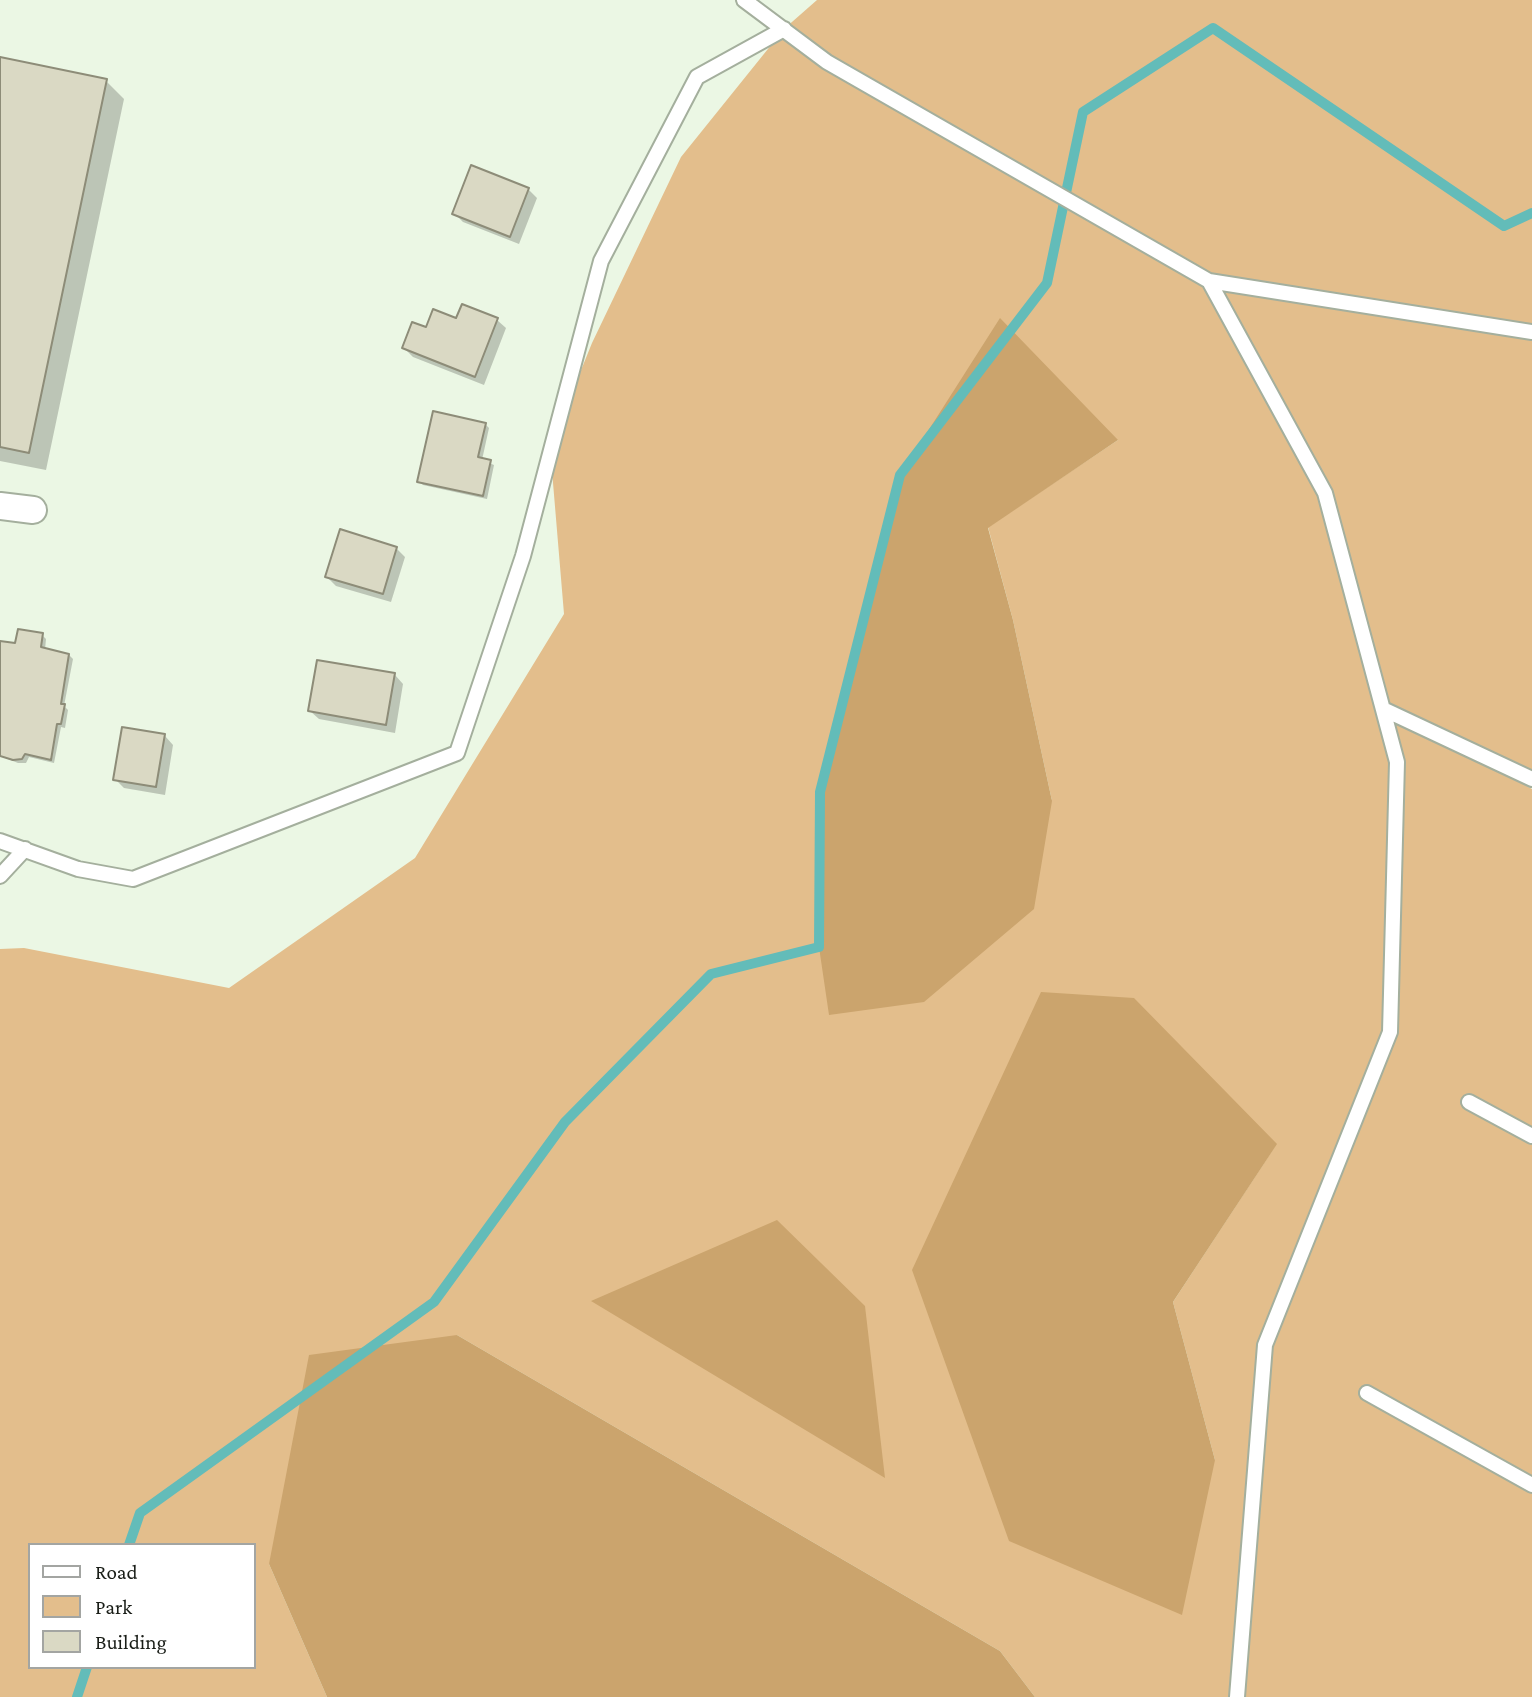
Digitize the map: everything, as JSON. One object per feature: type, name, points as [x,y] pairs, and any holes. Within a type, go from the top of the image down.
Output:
[{"type":"street","points":[[0,506],[33,510]]},
{"type":"lane","points":[[744,0],[827,62],[1209,281],[1532,332]]},
{"type":"lane","points":[[0,841],[78,869],[132,879],[457,753],[523,556],[601,261],[697,77],[784,29]]},
{"type":"lane","points":[[1209,281],[1325,493],[1397,762],[1390,1032],[1265,1346],[1237,1697]]},
{"type":"lane","points":[[1383,709],[1532,779]]},
{"type":"lane","points":[[0,876],[25,849]]},
{"type":"lane","points":[[1469,1102],[1532,1136]]},
{"type":"lane","points":[[1367,1393],[1532,1485]]},
{"type":"green space","points":[[817,0],[1532,0],[1532,779],[1400,718],[1532,789],[1532,1697],[1035,1697],[1000,1651],[457,1335],[269,1564],[327,1697],[0,1697],[0,949],[24,948],[229,988],[415,858],[564,614],[550,447],[592,343],[681,157],[784,29]],"holes":[[[1118,440],[988,527],[1013,620],[1052,801],[900,475]],[[1276,1145],[1173,1302],[1215,1460],[1009,1541]]]},
{"type":"shaded area","points":[[1000,318],[1118,440],[988,528],[1013,620],[1052,801],[1034,909],[924,1002],[829,1015],[819,947],[820,792],[900,475]]},
{"type":"shaded area","points":[[1041,992],[1134,998],[1277,1144],[1173,1302],[1215,1460],[1182,1615],[1009,1541],[912,1270]]},
{"type":"shaded area","points":[[777,1220],[865,1306],[885,1478],[591,1301]]},
{"type":"shaded area","points":[[457,1335],[1000,1651],[1035,1697],[327,1697],[269,1564],[309,1355]]},
{"type":"building","points":[[0,57],[107,79],[29,453],[0,447]]},
{"type":"building","points":[[471,165],[529,188],[510,237],[452,214]]},
{"type":"building","points":[[462,304],[498,318],[475,377],[402,348],[412,322],[426,327],[433,309],[456,318]]},
{"type":"building","points":[[433,411],[486,423],[478,457],[491,460],[483,496],[417,482]]},
{"type":"building","points":[[340,529],[397,547],[383,594],[325,577]]},
{"type":"building","points":[[18,629],[43,633],[41,647],[69,654],[61,704],[65,704],[61,724],[57,724],[51,760],[25,754],[22,759],[13,760],[0,756],[0,641],[15,643]]},
{"type":"building","points":[[317,660],[395,673],[386,725],[308,711]]},
{"type":"building","points":[[122,727],[165,734],[156,787],[113,780]]},
{"type":"waterway","points":[[130,1543],[140,1513],[434,1302],[565,1122],[711,974],[819,947],[820,792],[900,475],[1047,283],[1083,112],[1213,28],[1504,226],[1532,213]]},
{"type":"waterway","points":[[77,1697],[86,1669]]}]
